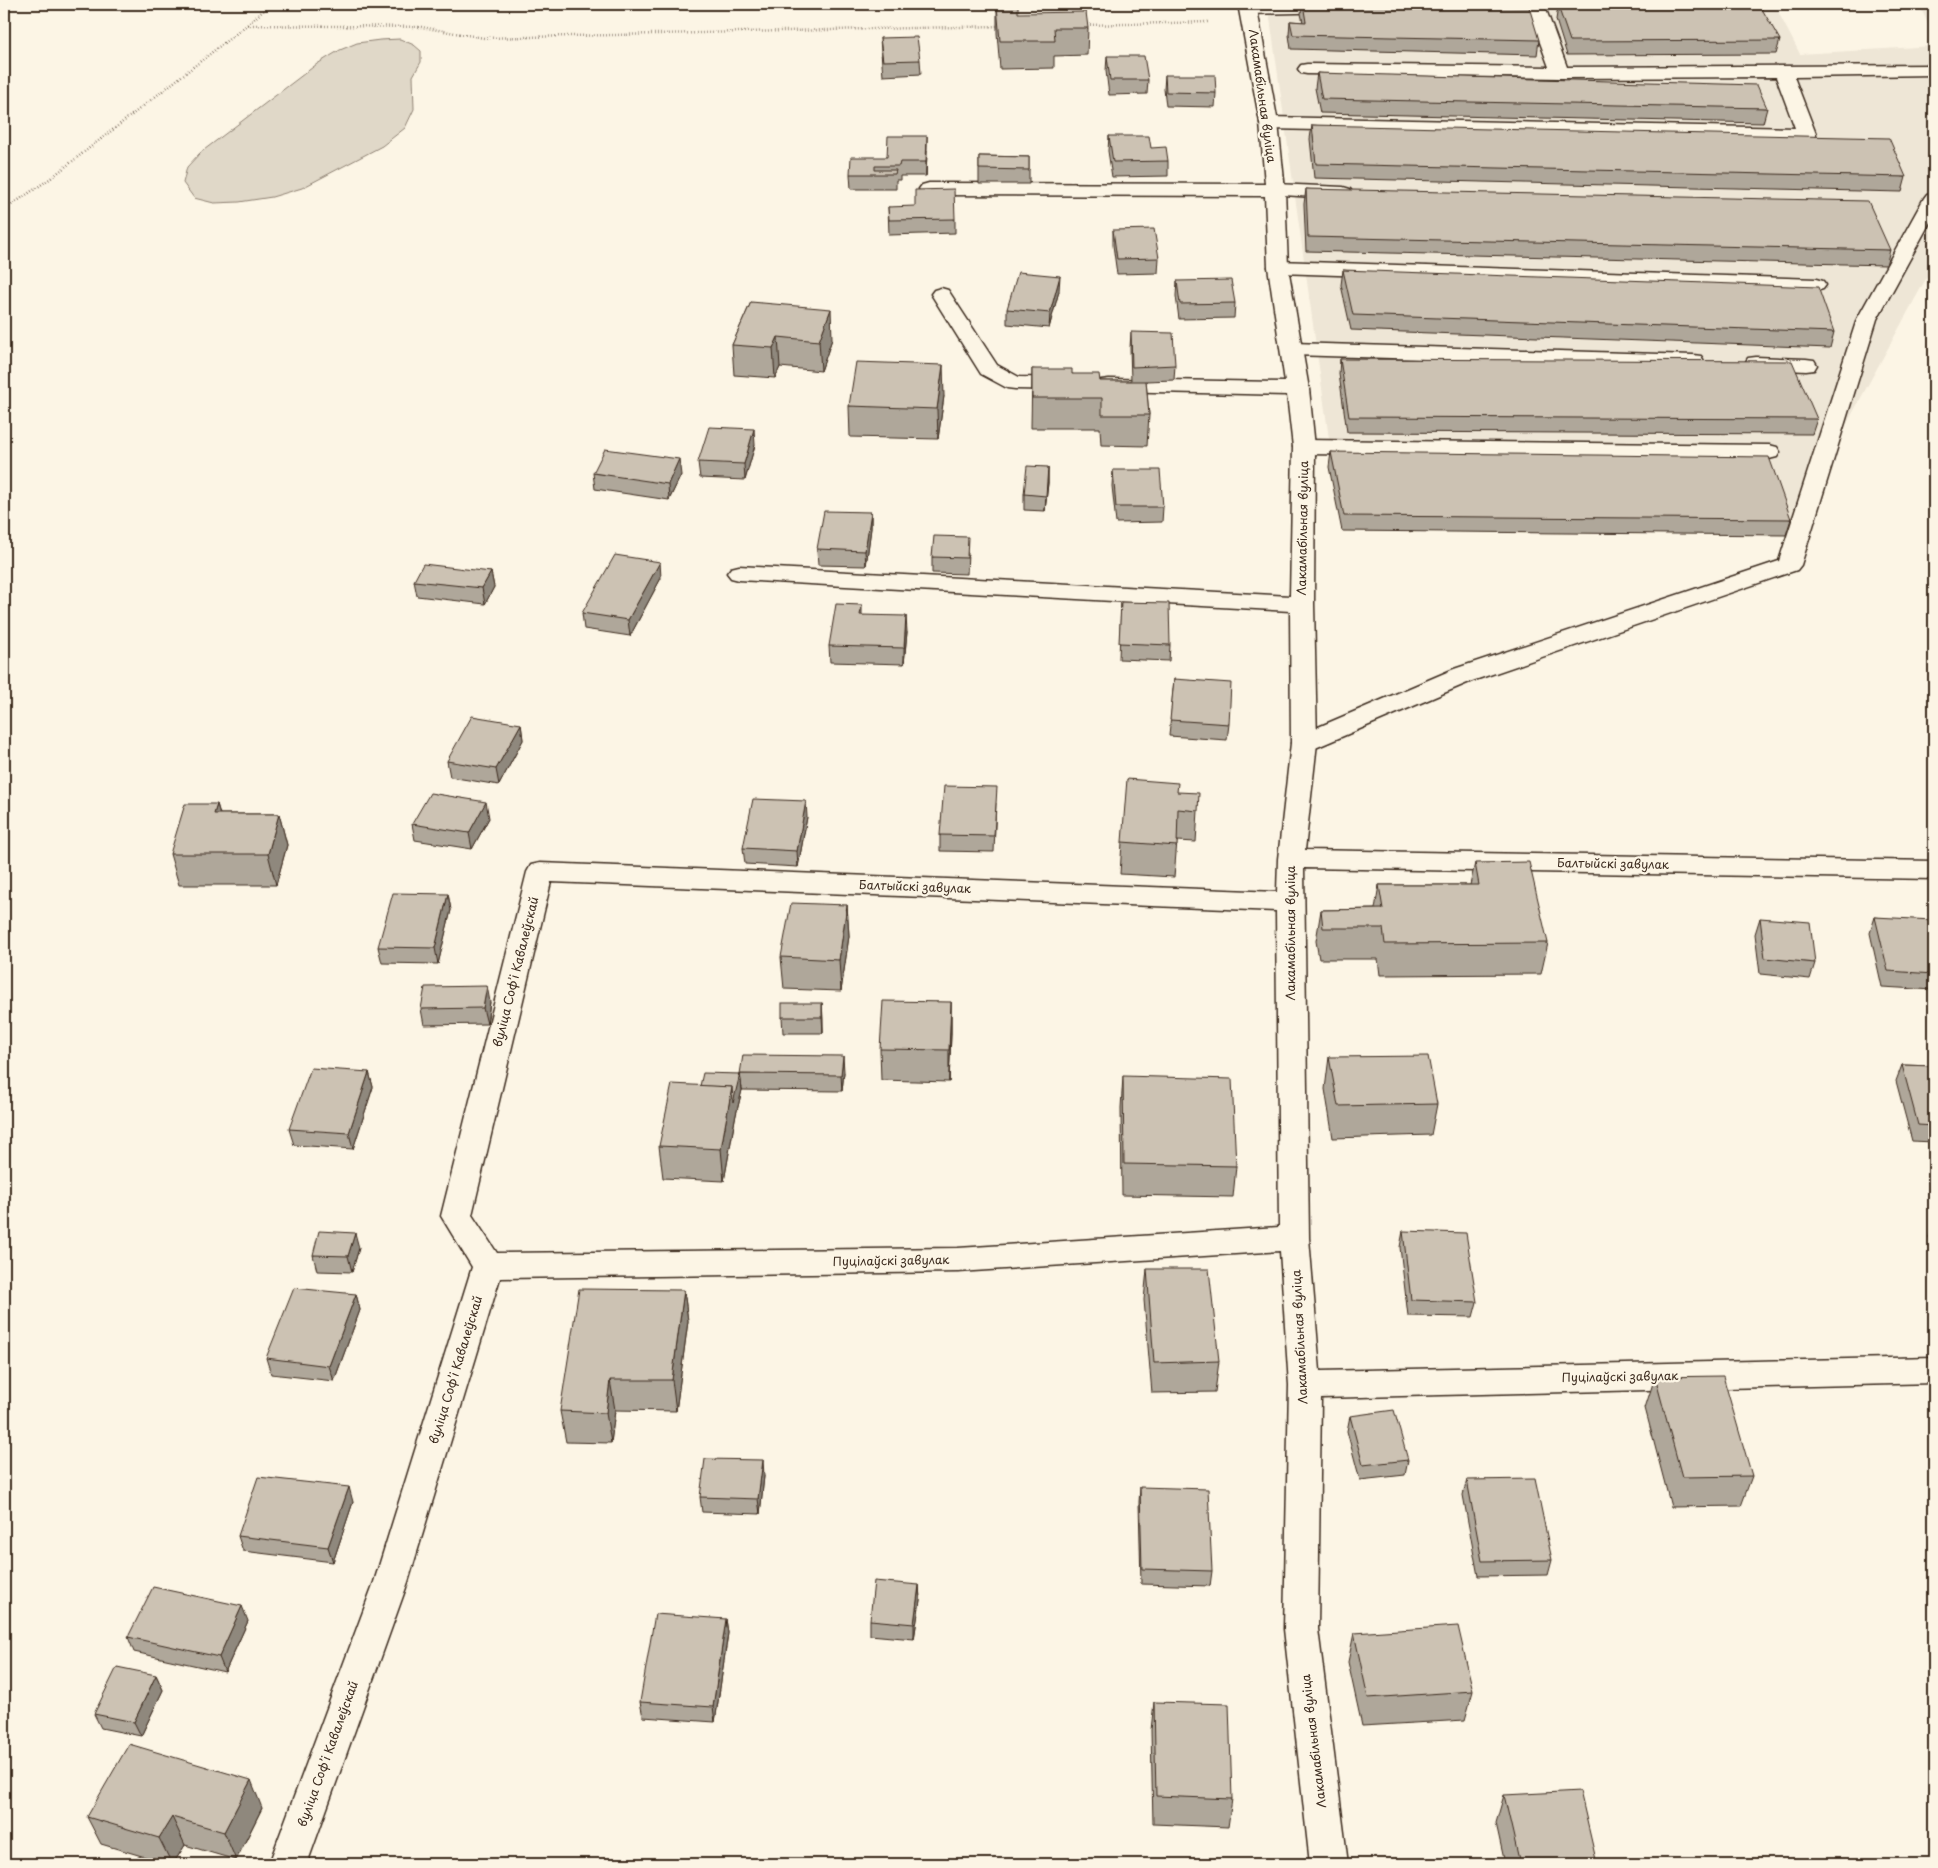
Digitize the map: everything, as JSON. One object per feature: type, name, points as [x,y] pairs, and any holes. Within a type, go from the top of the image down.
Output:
[{"type":"street","points":[[1535,4],[1560,73]]},
{"type":"street","points":[[1249,11],[1353,6]]},
{"type":"street","name":"Лакамабільная вуліца","points":[[1249,11],[1269,123],[1275,190],[1278,267],[1298,389],[1304,447],[1302,604],[1304,744],[1291,859],[1290,902],[1294,1238],[1305,1385],[1301,1629],[1329,1864]]},
{"type":"street","points":[[1307,69],[1560,73],[1934,70]]},
{"type":"street","points":[[1269,123],[1807,134],[1783,72]]},
{"type":"street","points":[[929,189],[1275,190],[1364,193]]},
{"type":"street","points":[[1304,744],[1463,675],[1790,565],[1866,319],[1934,198]]},
{"type":"street","points":[[1278,267],[1816,285]]},
{"type":"street","points":[[941,294],[989,369],[1015,383],[1298,389]]},
{"type":"street","points":[[1292,349],[1806,365]]},
{"type":"street","points":[[1304,447],[1769,452]]},
{"type":"street","points":[[739,573],[1302,604]]},
{"type":"street","name":"Балтыйскі завулак","points":[[1291,859],[1934,870]]},
{"type":"street","name":"Балтыйскі завулак","points":[[540,872],[1290,902]]},
{"type":"street","name":"вуліца Софʼі Кавалеўскай","points":[[288,1864],[391,1582],[488,1266],[456,1216],[540,872]]},
{"type":"street","name":"Пуцілаўскі завулак","points":[[488,1266],[958,1260],[1294,1238]]},
{"type":"street","name":"Пуцілаўскі завулак","points":[[1305,1385],[1934,1370]]},
{"type":"path","points":[[4,210],[51,178],[247,25],[271,4]]},
{"type":"path","points":[[1082,25],[1249,11]]},
{"type":"path","points":[[247,25],[422,27],[484,38],[1003,26]]},
{"type":"shaded area","points":[[1268,4],[1774,4],[1800,54],[1934,46],[1934,264],[1786,535],[1342,531]]},
{"type":"shaded area","points":[[1919,4],[1934,4],[1934,37]]},
{"type":"shaded area","points":[[400,39],[414,45],[421,51],[421,62],[413,76],[414,109],[405,128],[382,146],[302,188],[272,197],[239,202],[214,203],[194,198],[183,183],[187,167],[200,153],[317,64],[340,50],[357,43]]},
{"type":"building","points":[[1303,4],[1420,4],[1529,7],[1539,40],[1293,35],[1290,21],[1306,22]]},
{"type":"building","points":[[1759,4],[1780,40],[1570,41],[1558,6]]},
{"type":"building","points":[[1018,5],[1018,13],[1086,12],[1088,28],[1054,28],[1055,41],[1000,41],[997,6]]},
{"type":"building","points":[[917,37],[920,60],[883,61],[880,38]]},
{"type":"building","points":[[1107,56],[1144,56],[1148,80],[1110,80]]},
{"type":"building","points":[[1317,73],[1757,85],[1767,108],[1322,99]]},
{"type":"building","points":[[1165,75],[1215,75],[1216,93],[1166,92]]},
{"type":"building","points":[[1312,125],[1889,138],[1906,177],[1316,164]]},
{"type":"building","points":[[888,136],[927,136],[926,162],[900,162],[899,166],[875,166],[875,170],[896,170],[895,174],[850,174],[851,157],[887,157]]},
{"type":"building","points":[[1109,136],[1149,136],[1151,148],[1166,147],[1168,161],[1113,162]]},
{"type":"building","points":[[979,156],[1029,157],[1029,170],[979,169]]},
{"type":"building","points":[[954,189],[955,219],[889,220],[888,207],[915,206],[915,190]]},
{"type":"building","points":[[1306,189],[1868,201],[1890,250],[1308,237]]},
{"type":"building","points":[[1154,229],[1159,258],[1117,259],[1113,230]]},
{"type":"building","points":[[1343,270],[1818,287],[1834,332],[1353,315]]},
{"type":"building","points":[[1018,272],[1060,276],[1050,313],[1007,309]]},
{"type":"building","points":[[1231,280],[1235,303],[1180,304],[1177,281]]},
{"type":"building","points":[[751,302],[831,309],[819,341],[778,337],[773,348],[732,345]]},
{"type":"building","points":[[1131,332],[1173,333],[1175,365],[1132,367]]},
{"type":"building","points":[[1340,359],[1792,361],[1817,419],[1349,417]]},
{"type":"building","points":[[856,362],[943,365],[937,409],[849,406]]},
{"type":"building","points":[[1032,369],[1072,369],[1072,374],[1099,374],[1100,381],[1146,381],[1149,415],[1102,415],[1102,398],[1032,398]]},
{"type":"building","points":[[709,427],[754,429],[744,464],[698,462]]},
{"type":"building","points":[[605,449],[679,459],[668,484],[593,473]]},
{"type":"building","points":[[1331,452],[1769,457],[1791,519],[1344,516]]},
{"type":"building","points":[[1027,466],[1048,467],[1046,496],[1024,494]]},
{"type":"building","points":[[1113,470],[1160,470],[1163,507],[1116,507]]},
{"type":"building","points":[[824,511],[871,512],[865,551],[817,549]]},
{"type":"building","points":[[934,536],[968,537],[967,558],[932,557]]},
{"type":"building","points":[[615,555],[660,562],[628,620],[582,613]]},
{"type":"building","points":[[423,564],[491,572],[482,588],[414,581]]},
{"type":"building","points":[[1121,602],[1169,603],[1170,645],[1119,643]]},
{"type":"building","points":[[836,604],[862,605],[860,615],[906,616],[904,648],[829,646]]},
{"type":"building","points":[[1174,679],[1231,683],[1229,724],[1170,720]]},
{"type":"building","points":[[472,716],[521,724],[496,769],[447,761]]},
{"type":"building","points":[[1127,779],[1178,783],[1177,792],[1199,793],[1198,811],[1178,809],[1177,846],[1122,842]]},
{"type":"building","points":[[944,786],[997,787],[994,836],[940,835]]},
{"type":"building","points":[[430,793],[486,802],[469,833],[412,824]]},
{"type":"building","points":[[753,799],[806,801],[797,851],[743,848]]},
{"type":"building","points":[[185,804],[217,804],[214,814],[279,814],[268,854],[170,854]]},
{"type":"building","points":[[1529,862],[1548,943],[1385,944],[1383,928],[1323,928],[1321,910],[1383,909],[1379,885],[1479,885],[1475,863]]},
{"type":"building","points":[[393,893],[448,894],[435,948],[378,947]]},
{"type":"building","points":[[791,903],[847,905],[839,960],[781,957]]},
{"type":"building","points":[[1875,917],[1933,920],[1934,974],[1888,971]]},
{"type":"building","points":[[1760,918],[1810,922],[1815,963],[1765,958]]},
{"type":"building","points":[[487,986],[483,1008],[421,1009],[425,987]]},
{"type":"building","points":[[883,1001],[951,1002],[949,1050],[880,1049]]},
{"type":"building","points":[[782,1003],[822,1003],[822,1017],[782,1017]]},
{"type":"building","points":[[743,1055],[843,1056],[841,1075],[740,1074]]},
{"type":"building","points":[[1428,1056],[1437,1104],[1338,1106],[1329,1057]]},
{"type":"building","points":[[1902,1065],[1934,1066],[1934,1126],[1918,1125]]},
{"type":"building","points":[[311,1068],[369,1072],[349,1133],[289,1129]]},
{"type":"building","points":[[703,1073],[740,1074],[733,1103],[732,1087],[700,1086]]},
{"type":"building","points":[[1123,1076],[1232,1079],[1236,1166],[1124,1164]]},
{"type":"building","points":[[672,1084],[732,1087],[721,1149],[659,1146]]},
{"type":"building","points":[[319,1231],[355,1233],[348,1256],[313,1255]]},
{"type":"building","points":[[1403,1231],[1466,1233],[1477,1302],[1411,1300]]},
{"type":"building","points":[[1147,1269],[1209,1269],[1219,1361],[1154,1363]]},
{"type":"building","points":[[294,1288],[356,1294],[329,1366],[266,1358]]},
{"type":"building","points":[[579,1289],[684,1290],[672,1380],[610,1380],[606,1413],[560,1411]]},
{"type":"building","points":[[1723,1376],[1752,1476],[1682,1477],[1655,1377]]},
{"type":"building","points":[[1394,1410],[1408,1460],[1363,1465],[1350,1416]]},
{"type":"building","points":[[705,1459],[763,1460],[758,1499],[700,1497]]},
{"type":"building","points":[[258,1477],[349,1487],[328,1547],[238,1536]]},
{"type":"building","points":[[1535,1479],[1552,1560],[1482,1561],[1467,1480]]},
{"type":"building","points":[[1140,1487],[1208,1489],[1212,1571],[1142,1569]]},
{"type":"building","points":[[874,1581],[919,1585],[914,1624],[870,1620]]},
{"type":"building","points":[[153,1587],[242,1606],[219,1657],[128,1637]]},
{"type":"building","points":[[655,1614],[726,1619],[713,1707],[640,1702]]},
{"type":"building","points":[[1458,1626],[1473,1691],[1368,1698],[1354,1633]]},
{"type":"building","points":[[117,1667],[156,1675],[134,1722],[94,1714]]},
{"type":"building","points":[[1154,1702],[1229,1704],[1232,1799],[1156,1796]]},
{"type":"building","points":[[129,1744],[251,1780],[224,1832],[172,1817],[159,1838],[87,1817]]},
{"type":"building","points":[[1580,1791],[1597,1864],[1520,1864],[1504,1795]]}]
